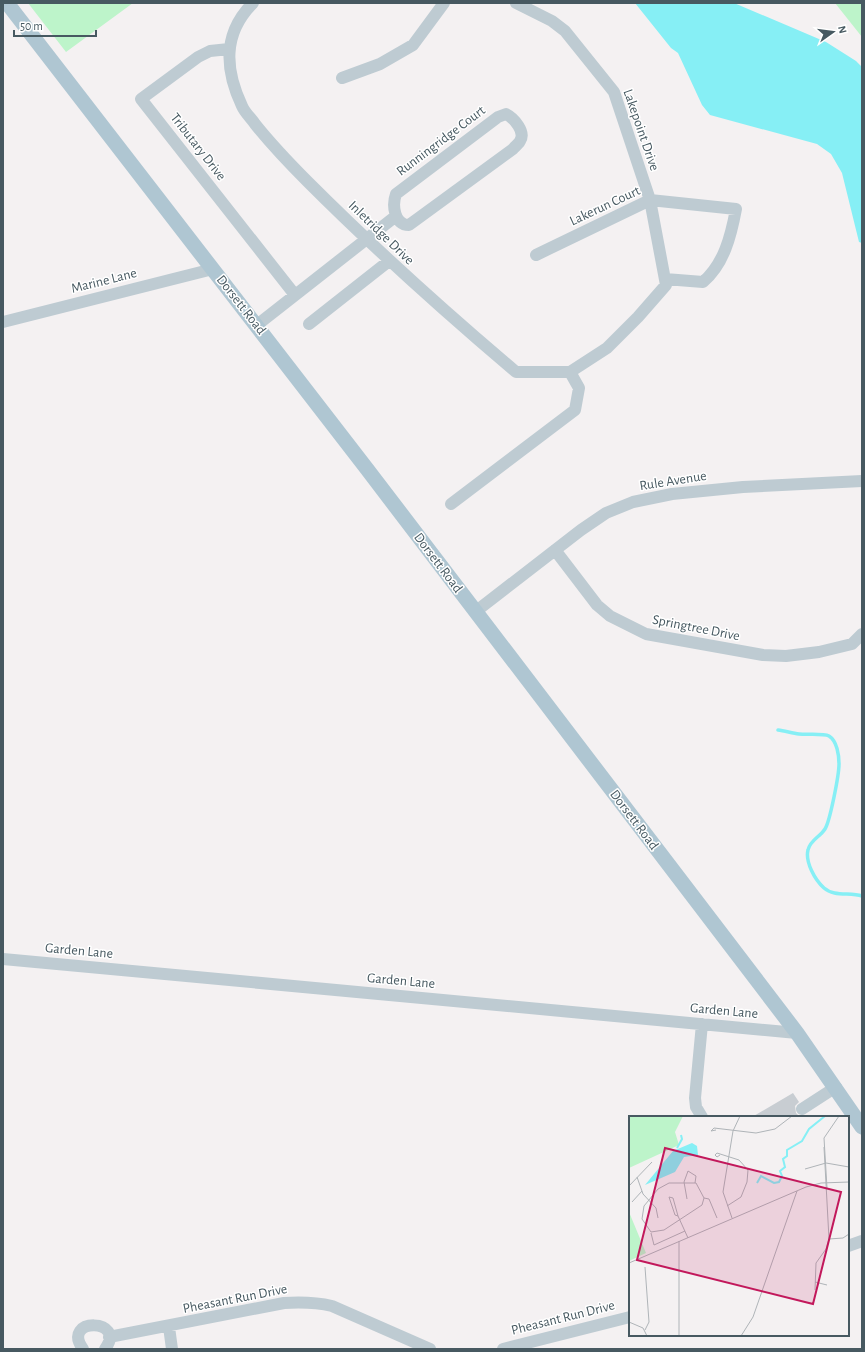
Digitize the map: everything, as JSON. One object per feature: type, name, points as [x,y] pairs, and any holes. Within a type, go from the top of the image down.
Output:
[{"type":"main road","name":"Dorsett Road","points":[[7,3],[257,325],[797,1033],[836,1087],[862,1127]]},
{"type":"street","points":[[229,49],[236,27],[253,3]]},
{"type":"street","points":[[342,78],[380,64],[413,45],[444,3]]},
{"type":"street","name":"Lakepoint Drive","points":[[516,3],[552,22],[565,31],[614,92],[650,200],[665,282]]},
{"type":"street","name":"Inletridge Drive","points":[[229,49],[231,75],[243,108],[269,142],[366,240],[439,307],[516,372],[570,372]]},
{"type":"street","name":"Tributary Drive","points":[[229,49],[210,52],[198,57],[141,99],[295,295]]},
{"type":"street","name":"Runningridge Court","points":[[506,114],[515,121],[522,136],[513,149],[409,225],[404,224],[396,216],[393,200],[396,194],[498,117],[506,114]]},
{"type":"street","name":"Lakerun Court","points":[[536,255],[650,200],[736,209],[731,237],[714,273],[703,282],[665,282]]},
{"type":"street","points":[[257,325],[396,216]]},
{"type":"street","points":[[309,324],[389,261]]},
{"type":"street","name":"Marine Lane","points":[[3,322],[213,269]]},
{"type":"street","points":[[451,504],[575,410],[579,388],[570,372],[607,348],[638,317],[665,282]]},
{"type":"street","name":"Rule Avenue","points":[[475,612],[581,530],[606,513],[633,502],[652,497],[743,487],[862,481]]},
{"type":"street","name":"Springtree Drive","points":[[555,550],[597,605],[610,616],[646,634],[762,655],[786,656],[819,652],[852,644],[862,634]]},
{"type":"street","name":"Garden Lane","points":[[3,959],[797,1033]]},
{"type":"street","points":[[701,1116],[696,1107],[695,1098],[702,1024]]},
{"type":"street","points":[[802,1109],[836,1087]]},
{"type":"street","points":[[849,1246],[862,1241]]},
{"type":"street","name":"Pheasant Run Drive","points":[[109,1337],[169,1327],[284,1303],[316,1303],[351,1314],[430,1349]]},
{"type":"street","name":"Pheasant Run Drive","points":[[503,1349],[629,1317]]},
{"type":"street","points":[[83,1349],[79,1338],[80,1333],[91,1324],[100,1326],[107,1332],[109,1342],[105,1349]]},
{"type":"street","points":[[169,1327],[172,1349]]},
{"type":"green space","points":[[28,3],[133,3],[66,52]]},
{"type":"green space","points":[[835,3],[862,3],[862,37]]},
{"type":"water","points":[[635,3],[734,3],[826,42],[856,61],[862,67],[862,243],[859,242],[842,173],[831,154],[817,144],[710,115],[702,105],[678,53],[671,48]]},
{"type":"building","points":[[793,1093],[799,1102],[795,1106],[796,1113],[799,1116],[754,1116]]},
{"type":"waterway","points":[[778,730],[799,734],[826,735],[834,741],[838,753],[839,764],[834,798],[825,829],[813,841],[809,847],[807,855],[809,865],[814,876],[828,891],[862,896]]}]
